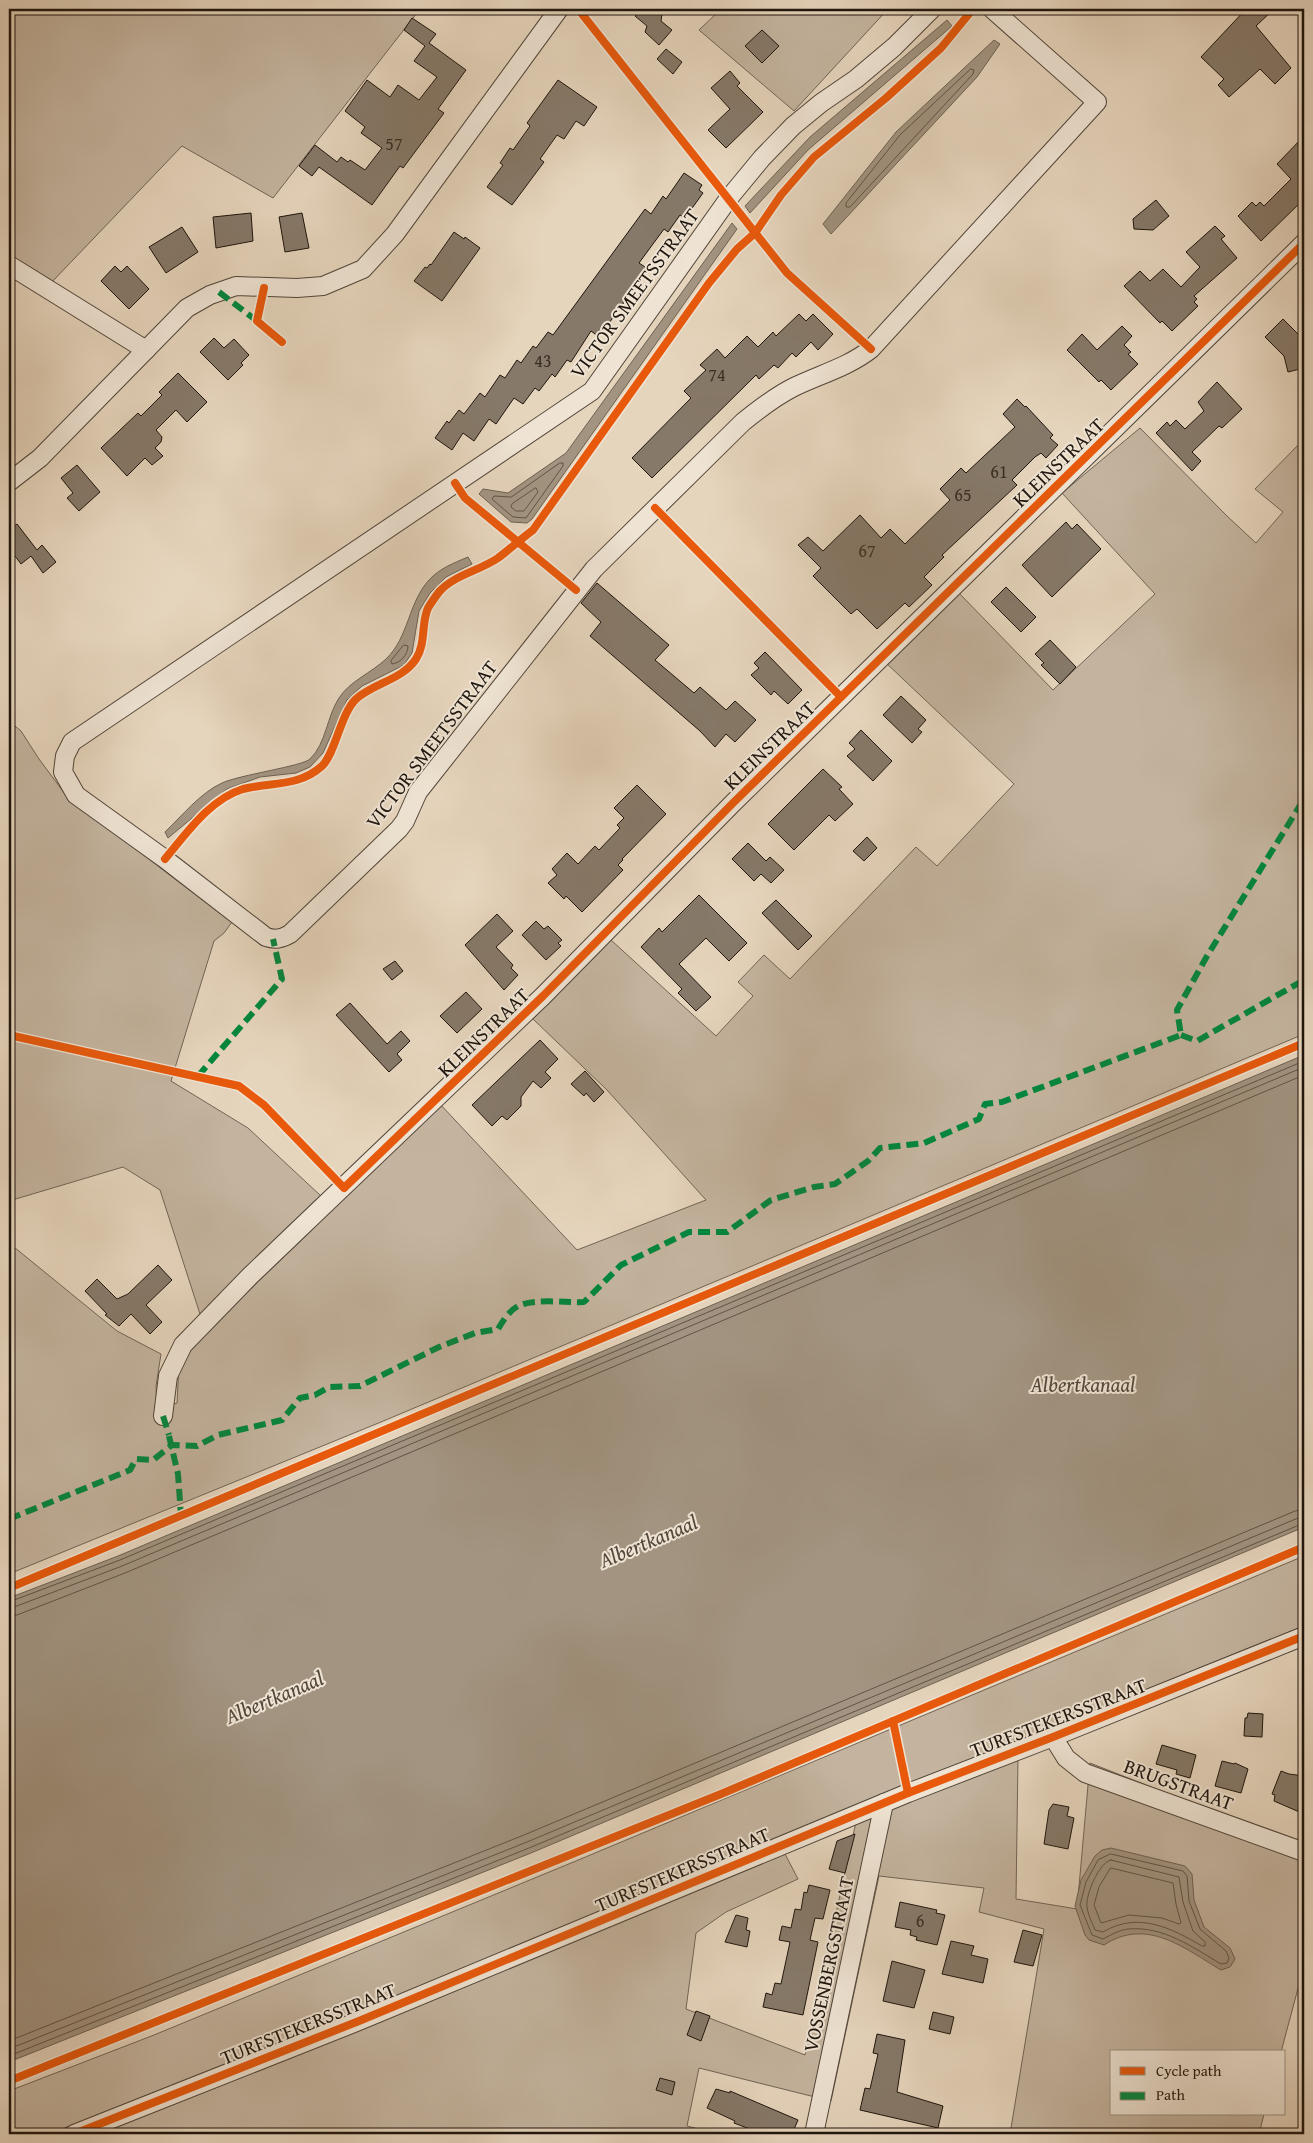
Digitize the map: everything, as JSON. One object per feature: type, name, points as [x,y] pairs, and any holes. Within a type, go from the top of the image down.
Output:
[{"type":"street","points":[[9,482],[40,458],[187,308],[210,295],[236,286],[297,288],[323,286],[363,269],[395,234],[559,9]]},
{"type":"street","name":"VICTOR SMEETSSTRAAT","points":[[932,9],[894,47],[856,79],[821,103],[793,126],[762,158],[729,198],[592,391],[72,742],[65,756],[63,772],[76,795],[166,859],[266,937],[273,939],[282,938],[290,934],[399,828],[405,820],[418,792],[576,590],[616,546],[743,422],[759,409],[794,387],[857,360],[871,349],[1097,102],[992,9]]},
{"type":"street","name":"KLEINSTRAAT","points":[[163,1416],[168,1376],[184,1345],[250,1276],[543,996],[733,803],[1304,243]]},
{"type":"street","points":[[9,265],[146,350]]},
{"type":"street","name":"TURFSTEKERSSTRAAT","points":[[74,2134],[359,2021],[884,1803],[1304,1636]]},
{"type":"street","name":"BRUGSTRAAT","points":[[1052,1737],[1066,1758],[1085,1773],[1304,1852]]},
{"type":"street","name":"VOSSENBERGSTRAAT","points":[[814,2134],[884,1803]]},
{"type":"shaded area","points":[[9,9],[420,9],[273,198],[182,146],[50,284],[9,258]]},
{"type":"shaded area","points":[[721,9],[888,9],[794,111],[699,30]]},
{"type":"shaded area","points":[[1140,428],[1256,543],[1283,512],[1255,489],[1304,439],[1304,1034],[381,1422],[9,1574],[9,1243],[117,1331],[161,1354],[156,1386],[157,1410],[177,1403],[179,1364],[192,1345],[310,1232],[439,1103],[577,1250],[706,1200],[607,1090],[533,1019],[611,940],[716,1036],[753,996],[738,982],[764,955],[790,979],[916,847],[937,866],[1014,784],[884,661],[958,592],[1053,690],[1155,594],[1062,493]]},
{"type":"shaded area","points":[[9,721],[21,731],[68,798],[232,922],[224,933],[214,941],[171,1081],[248,1128],[321,1196],[200,1314],[160,1190],[123,1167],[9,1201]]},
{"type":"shaded area","points":[[1304,1556],[1304,1626],[762,1844],[355,2013],[49,2134],[9,2134],[9,2091],[154,2035],[576,1861]]},
{"type":"shaded area","points":[[1018,1759],[1016,1899],[1077,1909],[1090,1763],[1304,1847],[1304,1966],[1282,2050],[1110,2050],[1110,2116],[1264,2116],[1259,2134],[1010,2134],[1044,1929],[979,1912],[984,1888],[879,1876],[831,2101],[699,2068],[687,2126],[718,2134],[99,2134],[363,2029],[783,1850],[798,1879],[726,1912],[696,1933],[686,2009],[805,2055],[856,1822]]},
{"type":"water","points":[[947,20],[952,26],[808,150],[750,213],[745,206],[810,137]]},
{"type":"water","points":[[994,40],[1000,44],[977,77],[831,234],[823,224],[896,132]]},
{"type":"water","points":[[732,223],[737,229],[532,519],[527,523],[511,522],[479,494],[483,489],[508,493],[566,453]]},
{"type":"water","points":[[468,557],[472,564],[446,577],[430,593],[419,611],[412,653],[404,665],[362,686],[347,700],[323,753],[310,767],[296,773],[260,777],[227,789],[168,838],[165,832],[214,787],[230,780],[296,765],[310,759],[320,746],[339,698],[349,687],[380,664],[394,650],[422,589],[429,580],[442,569]]},
{"type":"water","name":"Albertkanaal","points":[[1304,1055],[1304,1527],[531,1853],[9,2062],[9,1598],[118,1556]]},
{"type":"water","points":[[1111,1848],[1185,1866],[1192,1874],[1194,1900],[1204,1927],[1230,1948],[1235,1959],[1230,1967],[1221,1970],[1179,1945],[1150,1935],[1135,1934],[1120,1937],[1104,1945],[1089,1940],[1085,1935],[1075,1906],[1081,1880],[1095,1856],[1102,1850]]},
{"type":"building","points":[[642,9],[657,9],[662,14],[661,21],[672,30],[659,45],[645,32],[647,26],[635,16]]},
{"type":"building","points":[[1246,9],[1274,9],[1256,26],[1291,68],[1275,84],[1260,69],[1229,97],[1218,85],[1224,79],[1201,57]]},
{"type":"building","points":[[412,18],[436,34],[429,43],[466,70],[438,109],[444,113],[403,168],[400,166],[372,205],[319,167],[312,176],[299,166],[315,145],[337,162],[341,157],[348,162],[350,160],[365,170],[382,148],[361,133],[365,127],[345,111],[367,80],[390,97],[398,85],[419,100],[437,77],[414,61],[425,46],[404,30]]},
{"type":"building","points":[[762,30],[779,46],[762,63],[745,46]]},
{"type":"building","points":[[666,49],[682,62],[673,74],[657,59]]},
{"type":"building","points":[[730,71],[740,83],[737,86],[763,112],[726,148],[708,130],[730,109],[711,88]]},
{"type":"building","points":[[558,80],[597,107],[584,126],[576,121],[564,139],[557,135],[540,159],[544,162],[512,205],[487,187],[503,165],[500,163],[510,148],[513,150],[530,126],[527,123]]},
{"type":"building","points":[[1304,136],[1304,199],[1261,241],[1238,216],[1252,202],[1256,206],[1260,202],[1264,206],[1291,179],[1277,164]]},
{"type":"building","points":[[684,173],[702,185],[699,190],[703,193],[685,218],[680,215],[668,232],[664,229],[639,263],[648,269],[599,337],[591,331],[571,362],[567,360],[555,377],[552,374],[539,391],[535,388],[523,404],[514,398],[496,424],[489,419],[474,441],[463,433],[452,450],[435,438],[447,421],[449,423],[459,410],[464,414],[480,393],[485,397],[500,375],[505,378],[517,360],[521,363],[533,346],[536,348],[548,332],[553,335],[645,209],[651,214],[663,196],[666,199]]},
{"type":"building","points":[[1156,200],[1169,216],[1153,230],[1134,229],[1133,219]]},
{"type":"building","points":[[251,213],[253,241],[216,248],[213,217]]},
{"type":"building","points":[[302,213],[309,248],[285,252],[279,217]]},
{"type":"building","points":[[1215,226],[1225,236],[1221,239],[1237,258],[1194,296],[1197,299],[1194,302],[1198,306],[1172,331],[1162,321],[1160,323],[1124,286],[1140,271],[1150,281],[1163,269],[1181,287],[1200,267],[1186,252]]},
{"type":"building","points":[[182,227],[198,252],[166,273],[149,247]]},
{"type":"building","points":[[454,232],[464,239],[465,237],[480,248],[442,301],[414,281],[425,267],[427,268],[431,265]]},
{"type":"building","points":[[115,266],[121,272],[127,266],[149,289],[129,309],[101,281]]},
{"type":"building","points":[[799,314],[806,321],[813,314],[833,334],[818,350],[811,342],[796,357],[792,353],[778,368],[774,365],[759,379],[756,375],[652,478],[632,458],[691,398],[684,391],[706,370],[700,365],[717,349],[725,358],[747,336],[758,347],[773,332],[776,336]]},
{"type":"building","points":[[1283,319],[1304,340],[1304,368],[1288,372],[1284,356],[1265,337]]},
{"type":"building","points":[[1122,326],[1132,336],[1124,345],[1131,352],[1128,354],[1138,364],[1111,390],[1101,380],[1099,382],[1067,350],[1082,334],[1097,350]]},
{"type":"building","points":[[214,338],[224,348],[234,339],[249,355],[241,363],[243,365],[228,380],[200,352]]},
{"type":"building","points":[[178,373],[207,402],[187,422],[176,410],[156,430],[162,437],[161,442],[155,448],[163,456],[152,465],[145,458],[127,476],[101,448],[138,413],[141,416],[162,395],[159,392]]},
{"type":"building","points":[[1217,382],[1242,409],[1222,428],[1219,426],[1192,452],[1201,461],[1192,471],[1156,433],[1167,422],[1170,426],[1176,420],[1185,429],[1204,411],[1198,402]]},
{"type":"building","points":[[1017,399],[1053,435],[1050,438],[1058,445],[1046,458],[1041,453],[1035,457],[1012,480],[1017,485],[942,555],[944,557],[924,577],[932,585],[909,607],[905,603],[877,629],[857,609],[851,614],[813,576],[821,568],[798,545],[808,537],[823,551],[860,515],[881,538],[890,529],[905,544],[950,500],[940,489],[961,468],[966,473],[1015,427],[1003,414]]},
{"type":"building","points":[[77,465],[100,492],[79,511],[67,498],[73,493],[61,478]]},
{"type":"building","points":[[1066,522],[1072,529],[1077,524],[1101,549],[1052,597],[1022,565]]},
{"type":"building","points":[[17,524],[37,550],[42,545],[56,562],[43,573],[31,556],[21,564],[9,548],[9,530]]},
{"type":"building","points":[[597,583],[669,645],[655,660],[694,693],[700,687],[726,710],[735,701],[756,720],[735,742],[726,734],[715,747],[700,731],[590,636],[601,622],[581,603]]},
{"type":"building","points":[[1006,587],[1036,617],[1021,632],[991,602]]},
{"type":"building","points":[[1050,640],[1076,667],[1060,684],[1041,665],[1044,663],[1035,654]]},
{"type":"building","points":[[765,652],[802,690],[788,704],[774,691],[771,695],[751,675],[759,668],[754,663]]},
{"type":"building","points":[[901,696],[926,720],[918,729],[922,732],[912,743],[883,715]]},
{"type":"building","points":[[861,730],[892,761],[873,781],[847,756],[855,749],[849,743]]},
{"type":"building","points":[[823,769],[842,787],[839,789],[853,804],[835,821],[829,815],[794,850],[768,824]]},
{"type":"building","points":[[637,785],[666,814],[622,859],[618,865],[623,870],[582,912],[566,896],[564,899],[548,883],[557,875],[552,869],[567,853],[578,864],[595,846],[599,850],[620,828],[617,825],[624,818],[614,808]]},
{"type":"building","points":[[867,837],[877,848],[864,861],[853,851]]},
{"type":"building","points":[[748,843],[766,861],[770,857],[784,870],[771,883],[761,874],[754,881],[732,859]]},
{"type":"building","points":[[699,895],[747,943],[729,961],[706,938],[679,964],[711,997],[696,1011],[678,993],[682,989],[641,947],[659,928],[662,932]]},
{"type":"building","points":[[776,900],[812,936],[798,950],[762,913]]},
{"type":"building","points":[[497,914],[513,931],[496,947],[513,965],[511,968],[518,975],[504,990],[465,945]]},
{"type":"building","points":[[536,921],[544,929],[548,926],[562,940],[558,943],[561,946],[546,960],[522,935]]},
{"type":"building","points":[[395,961],[403,971],[392,980],[383,969]]},
{"type":"building","points":[[466,992],[482,1009],[457,1033],[440,1016]]},
{"type":"building","points":[[350,1003],[387,1044],[401,1031],[410,1041],[397,1054],[402,1060],[389,1072],[336,1015]]},
{"type":"building","points":[[540,1040],[558,1059],[545,1072],[551,1078],[541,1088],[533,1081],[521,1097],[521,1106],[507,1120],[502,1116],[492,1126],[472,1105]]},
{"type":"building","points":[[585,1071],[604,1092],[594,1102],[586,1093],[584,1096],[571,1084]]},
{"type":"building","points":[[158,1265],[172,1280],[146,1305],[162,1322],[150,1334],[131,1314],[119,1326],[105,1315],[107,1314],[85,1291],[97,1279],[117,1299],[128,1294]]},
{"type":"building","points":[[1248,1713],[1263,1714],[1262,1737],[1244,1736],[1245,1718],[1247,1718]]},
{"type":"building","points":[[1162,1745],[1196,1755],[1190,1778],[1176,1774],[1177,1770],[1156,1764]]},
{"type":"building","points":[[1222,1761],[1235,1763],[1248,1769],[1241,1793],[1215,1786]]},
{"type":"building","points":[[1281,1771],[1304,1776],[1304,1814],[1274,1801],[1275,1795],[1272,1794]]},
{"type":"building","points":[[1053,1804],[1069,1807],[1067,1816],[1074,1818],[1068,1849],[1044,1844],[1049,1810]]},
{"type":"building","points":[[855,1834],[845,1873],[829,1869],[837,1841]]},
{"type":"building","points":[[809,1885],[830,1890],[823,1919],[815,1918],[810,1940],[818,1942],[803,2015],[763,2007],[766,1993],[772,1995],[775,1983],[781,1984],[790,1942],[779,1940],[782,1926],[791,1928],[795,1909],[801,1910],[804,1892],[807,1893]]},
{"type":"building","points":[[900,1902],[937,1910],[936,1913],[945,1915],[937,1945],[916,1940],[917,1937],[910,1935],[911,1930],[895,1927]]},
{"type":"building","points":[[736,1915],[748,1918],[746,1930],[750,1931],[747,1947],[725,1942]]},
{"type":"building","points":[[1023,1930],[1042,1935],[1033,1966],[1014,1962]]},
{"type":"building","points":[[951,1941],[974,1946],[971,1955],[988,1959],[983,1983],[942,1974]]},
{"type":"building","points":[[892,1961],[925,1970],[914,2008],[883,2001]]},
{"type":"building","points":[[696,2011],[710,2016],[701,2041],[687,2035]]},
{"type":"building","points":[[933,2012],[954,2017],[950,2034],[929,2029]]},
{"type":"building","points":[[877,2034],[905,2040],[897,2092],[943,2106],[938,2128],[860,2110],[865,2088],[870,2089],[878,2054],[873,2053]]},
{"type":"building","points":[[660,2078],[675,2082],[672,2095],[656,2090]]},
{"type":"building","points":[[716,2089],[730,2093],[730,2091],[798,2120],[792,2134],[763,2134],[734,2123],[735,2121],[707,2108]]},
{"type":"marked path","points":[[219,292],[257,321]]},
{"type":"marked path","points":[[9,1519],[130,1470],[136,1459],[153,1460],[172,1445],[197,1446],[218,1435],[282,1420],[300,1398],[315,1395],[329,1387],[360,1386],[439,1347],[475,1333],[498,1329],[509,1313],[518,1306],[542,1301],[584,1302],[621,1265],[689,1232],[727,1232],[771,1200],[814,1187],[835,1184],[868,1161],[880,1148],[924,1143],[979,1119],[985,1104],[1002,1102],[1181,1035],[1177,1010],[1207,956],[1304,799]]},
{"type":"marked path","points":[[198,1076],[282,979],[273,939]]},
{"type":"marked path","points":[[1181,1035],[1197,1041],[1304,980]]},
{"type":"marked path","points":[[163,1416],[169,1435]]},
{"type":"marked path","points":[[169,1436],[178,1474],[181,1516]]},
{"type":"cycle path","points":[[578,9],[787,273],[871,349]]},
{"type":"cycle path","points":[[165,859],[209,809],[231,794],[243,789],[294,781],[313,773],[322,766],[331,752],[346,714],[356,699],[371,689],[396,677],[416,659],[421,647],[428,608],[439,592],[452,581],[498,558],[533,530],[709,283],[737,249],[755,233],[781,195],[814,157],[886,98],[941,48],[973,9]]},
{"type":"cycle path","points":[[9,1035],[239,1086],[264,1105],[344,1188],[543,996],[733,803],[1304,243]]},
{"type":"cycle path","points":[[264,288],[257,321],[282,342]]},
{"type":"cycle path","points":[[455,483],[465,498],[576,590]]},
{"type":"cycle path","points":[[655,508],[841,697]]},
{"type":"cycle path","points":[[9,1588],[1304,1043]]},
{"type":"cycle path","points":[[9,2081],[721,1794],[1304,1547]]},
{"type":"cycle path","points":[[74,2134],[359,2021],[908,1793],[1304,1636]]},
{"type":"cycle path","points":[[893,1721],[908,1793]]}]
